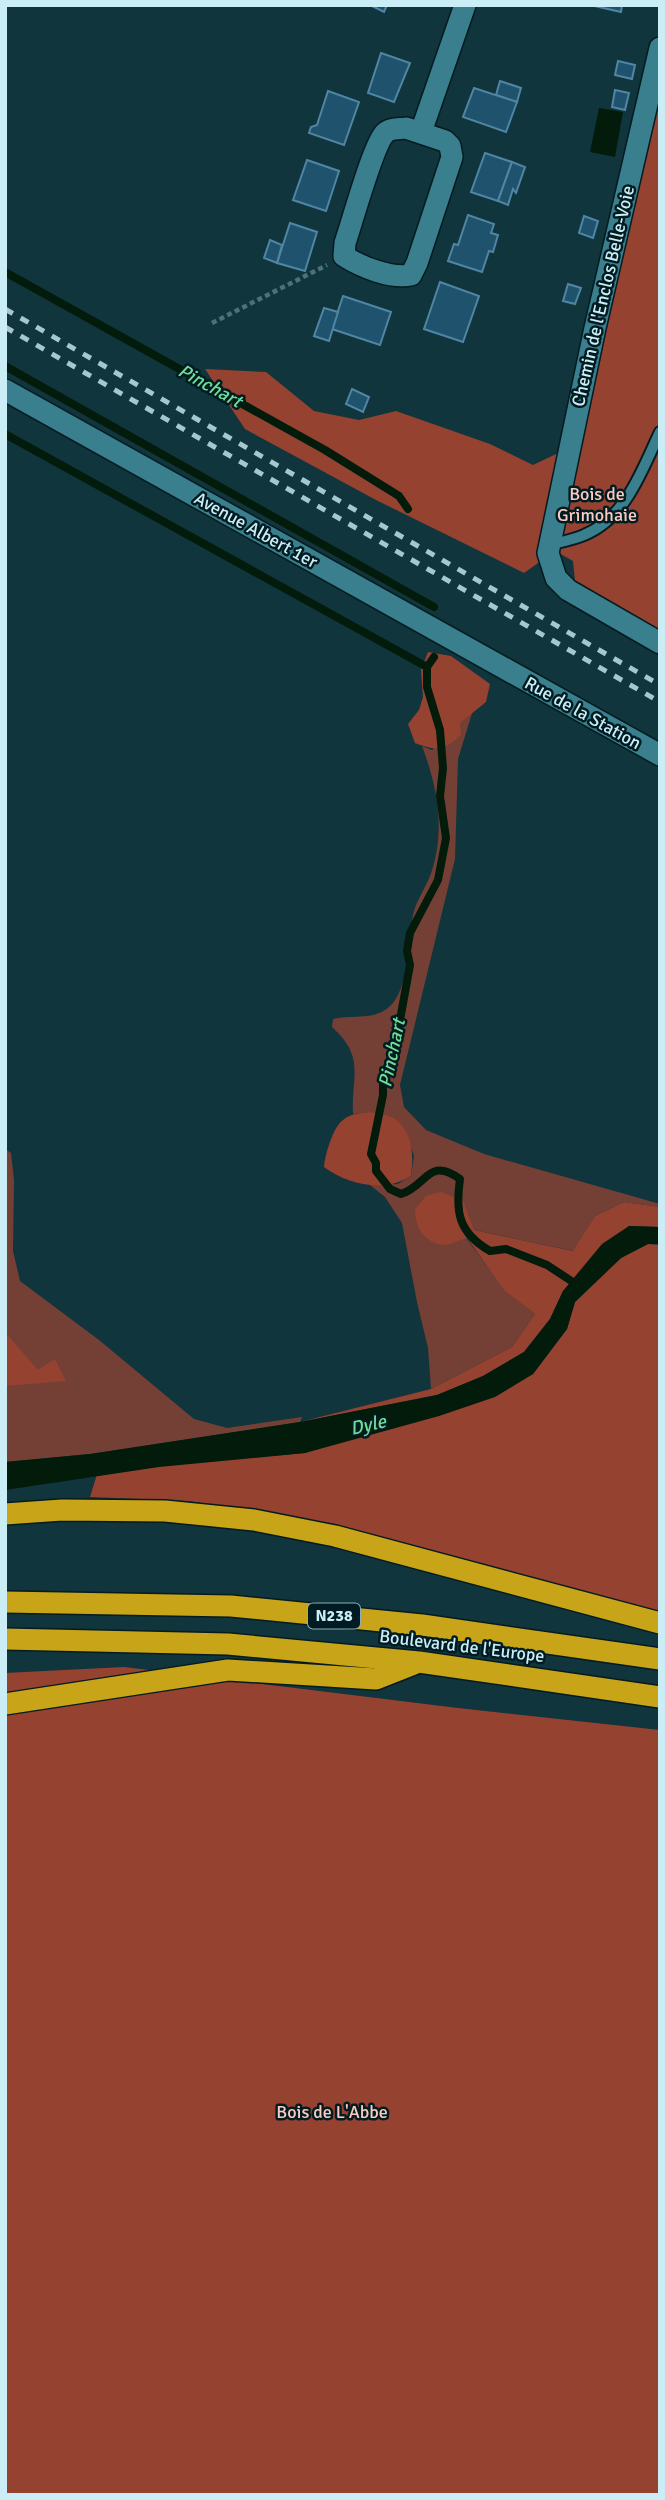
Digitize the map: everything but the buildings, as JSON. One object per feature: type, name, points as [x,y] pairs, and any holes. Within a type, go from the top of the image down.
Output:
[{"type":"highway","points":[[5,1514],[62,1510],[165,1511],[254,1520],[335,1536],[660,1623]]},
{"type":"highway","name":"Boulevard de l'Europe","points":[[5,1602],[231,1606],[422,1625],[660,1659]]},
{"type":"highway","name":"Boulevard de l'Europe","points":[[5,1639],[228,1644],[419,1662],[660,1697]]},
{"type":"highway","points":[[5,1704],[228,1670],[376,1679],[419,1662]]},
{"type":"street","points":[[421,132],[465,5]]},
{"type":"street","name":"Chemin de l'Enclos Belle-Voie","points":[[548,545],[660,48]]},
{"type":"street","points":[[406,128],[421,132],[445,141],[450,146],[452,157],[411,275],[401,277],[344,257],[345,243],[376,148],[385,133],[406,128]]},
{"type":"street","name":"Avenue Albert 1er","points":[[5,390],[506,670]]},
{"type":"street","points":[[548,545],[552,570],[568,590],[660,643]]},
{"type":"street","name":"Rue de la Station","points":[[506,670],[660,755]]},
{"type":"lane","points":[[548,545],[584,535],[613,515],[634,487],[660,432]]},
{"type":"path","points":[[212,323],[344,257]]},
{"type":"shaded area","points":[[473,710],[458,759],[455,859],[400,1085],[404,1107],[426,1130],[484,1154],[660,1204],[660,1207],[624,1202],[595,1216],[574,1251],[474,1230],[446,1245],[466,1238],[504,1289],[535,1314],[512,1347],[431,1389],[428,1348],[402,1223],[385,1197],[370,1185],[398,1184],[411,1176],[414,1156],[406,1132],[370,1112],[353,1114],[353,1058],[343,1038],[332,1027],[333,1019],[380,1013],[393,1003],[398,995],[405,973],[413,915],[430,876],[438,843],[436,794],[422,746],[432,750]]},
{"type":"shaded area","points":[[5,1149],[11,1153],[14,1180],[13,1251],[20,1281],[99,1340],[194,1419],[227,1428],[302,1417],[300,1422],[90,1454],[5,1462]]},
{"type":"green space","name":"Bois de Grimohaie","points":[[660,40],[660,630],[575,581],[573,561],[555,551],[524,573],[376,500],[245,429],[205,369],[266,372],[314,411],[359,420],[396,411],[490,444],[533,465],[573,446]]},
{"type":"green space","points":[[428,652],[451,656],[490,684],[486,702],[460,723],[461,735],[440,748],[415,743],[408,724],[419,710],[423,697],[421,670]]},
{"type":"green space","points":[[370,1112],[393,1118],[405,1129],[411,1144],[411,1176],[390,1184],[367,1185],[344,1178],[324,1167],[330,1142],[339,1124],[353,1115]]},
{"type":"green space","points":[[441,1192],[463,1201],[474,1230],[573,1251],[595,1216],[624,1202],[660,1207],[660,1227],[629,1226],[563,1291],[550,1319],[524,1352],[483,1376],[437,1395],[300,1422],[431,1389],[512,1347],[535,1314],[504,1290],[467,1238],[444,1245],[431,1241],[422,1233],[415,1209],[426,1196]]},
{"type":"green space","points":[[648,1244],[660,1245],[660,1612],[331,1525],[189,1501],[90,1497],[98,1471],[305,1453],[533,1374],[567,1329],[575,1302],[621,1258]]},
{"type":"green space","points":[[5,1332],[38,1370],[55,1359],[66,1381],[5,1386]]},
{"type":"green space","name":"Bois de L'Abbe","points":[[124,1667],[660,1730],[660,2495],[5,2495],[5,1673]]},
{"type":"water","points":[[599,108],[623,112],[615,157],[590,152]]},
{"type":"water","name":"Dyle","points":[[629,1226],[660,1227],[660,1244],[648,1244],[621,1258],[575,1302],[567,1329],[533,1374],[495,1397],[439,1416],[305,1453],[159,1467],[5,1490],[5,1462],[90,1454],[300,1422],[437,1395],[483,1376],[524,1352],[550,1319],[563,1291],[602,1244]]},
{"type":"waterway","name":"Pinchart","points":[[5,272],[325,450],[399,496],[408,509]]},
{"type":"waterway","points":[[5,366],[434,607]]},
{"type":"waterway","points":[[5,434],[427,667]]},
{"type":"waterway","name":"Pinchart","points":[[434,657],[427,667],[427,687],[440,730],[443,768],[440,796],[446,838],[438,880],[410,933],[407,951],[410,965],[396,1042],[383,1080],[383,1095],[371,1154],[376,1163],[376,1171],[390,1189],[401,1194],[434,1172],[449,1173],[460,1179],[459,1212],[472,1237],[490,1251],[506,1249],[547,1265],[579,1286]]},
{"type":"railway","points":[[5,309],[660,685]]},
{"type":"railway","points":[[5,327],[660,702]]}]
